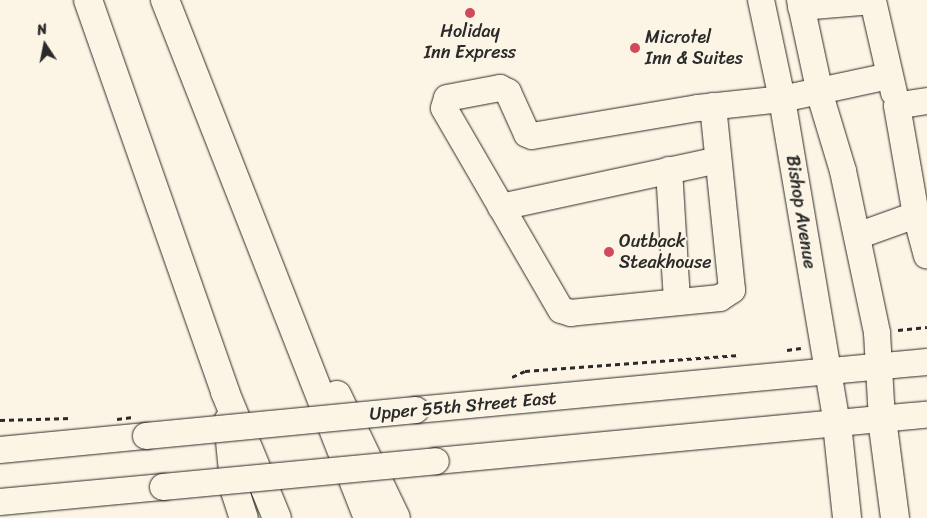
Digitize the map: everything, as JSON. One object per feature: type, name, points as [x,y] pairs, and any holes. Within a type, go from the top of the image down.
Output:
[{"type":"highway","points":[[88,0],[225,392],[277,518]]},
{"type":"highway","points":[[165,0],[368,518]]},
{"type":"highway","points":[[282,299],[347,412],[396,518]]},
{"type":"highway","points":[[225,392],[235,491],[244,518]]},
{"type":"highway","points":[[882,419],[894,518]]},
{"type":"highway","points":[[836,424],[847,518]]},
{"type":"street","name":"Bishop Avenue","points":[[761,0],[782,99],[836,424]]},
{"type":"street","points":[[882,419],[877,333],[843,172],[820,90],[800,3],[875,0],[889,76],[897,106],[916,155],[916,215],[927,256]]},
{"type":"street","points":[[713,106],[732,290],[720,298],[571,313],[561,310],[500,208],[444,108],[447,98],[500,88],[508,92],[527,134],[532,136],[713,106],[782,99],[889,76]]},
{"type":"street","points":[[897,106],[927,101]]},
{"type":"street","points":[[500,208],[718,160]]},
{"type":"street","points":[[669,170],[677,302]]},
{"type":"street","points":[[857,236],[916,215]]},
{"type":"street","name":"Upper 55th Street East","points":[[0,450],[828,373],[927,362]]},
{"type":"street","points":[[0,502],[927,414]]},
{"type":"path","points":[[877,333],[927,327]]},
{"type":"path","points":[[779,352],[823,345]]},
{"type":"path","points":[[507,378],[525,371],[750,354]]},
{"type":"path","points":[[0,420],[79,418]]},
{"type":"path","points":[[108,419],[117,419]]},
{"type":"place","name":"Holiday Inn Express","points":[[470,13]]},
{"type":"place","name":"Microtel Inn & Suites","points":[[635,48]]},
{"type":"place","name":"Outback Steakhouse","points":[[609,252]]}]
